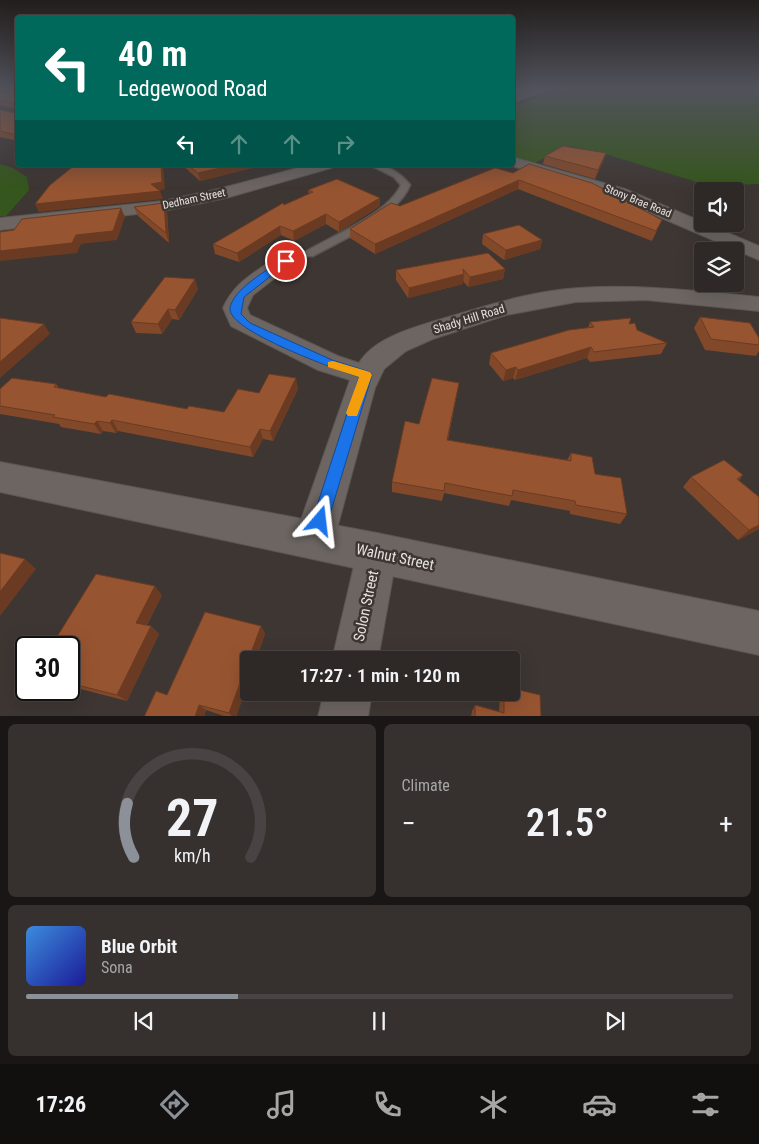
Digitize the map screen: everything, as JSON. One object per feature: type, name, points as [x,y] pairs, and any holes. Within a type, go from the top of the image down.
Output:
[{"type":"street","name":"Stony Brae Road","points":[[515,162],[619,193],[759,254]]},
{"type":"street","name":"Dedham Street","points":[[0,224],[163,206],[220,194],[319,167]]},
{"type":"street","points":[[297,257],[240,295],[235,308],[236,315],[246,325],[328,363],[366,375]]},
{"type":"street","name":"Shady Hill Road","points":[[314,540],[366,375],[384,353],[410,338],[501,309],[534,301],[576,295],[623,292],[669,294],[759,304]]},
{"type":"street","name":"Walnut Street","points":[[0,477],[314,540],[759,633]]},
{"type":"street","name":"Solon Street","points":[[357,651],[377,553]]},
{"type":"street","points":[[343,716],[346,701]]},
{"type":"lane","points":[[297,257],[377,215],[404,193],[406,185],[401,177],[378,167]]},
{"type":"green space","points":[[515,121],[759,121],[759,184],[744,185],[744,182],[697,182],[605,154],[570,146],[534,163],[515,158]]},
{"type":"green space","points":[[0,164],[13,168],[27,177],[29,190],[6,216],[0,216]]},
{"type":"building","points":[[0,121],[15,121],[15,134],[0,131]]},
{"type":"building","points":[[563,146],[606,153],[598,170],[545,156]]},
{"type":"building","points":[[529,164],[592,183],[662,220],[656,231],[519,180],[375,244],[350,229],[391,203],[400,206],[495,168],[513,173]]},
{"type":"building","points":[[72,167],[161,167],[162,182],[151,184],[160,191],[35,204],[50,185]]},
{"type":"building","points":[[190,167],[224,167],[198,173]]},
{"type":"building","points":[[337,179],[380,198],[339,222],[326,214],[293,231],[280,226],[237,253],[213,244],[283,203],[284,205],[313,192],[308,190]]},
{"type":"building","points":[[164,203],[166,233],[134,207]]},
{"type":"building","points":[[121,208],[113,231],[76,235],[72,243],[0,251],[0,232],[14,230],[22,219]]},
{"type":"building","points":[[519,225],[542,240],[506,250],[483,234]]},
{"type":"building","points":[[488,253],[505,269],[470,277],[463,269],[464,274],[409,288],[396,270]]},
{"type":"building","points":[[165,277],[195,279],[175,310],[168,309],[158,324],[131,322]]},
{"type":"building","points":[[700,317],[750,323],[759,338],[759,345],[711,339]]},
{"type":"building","points":[[0,318],[44,324],[0,362]]},
{"type":"building","points":[[631,318],[629,324],[635,323],[637,330],[667,343],[594,352],[591,347],[518,370],[516,367],[506,370],[491,353],[569,330],[594,327],[590,322]]},
{"type":"building","points":[[269,374],[296,378],[270,431],[260,429],[250,447],[112,420],[110,423],[97,421],[94,424],[53,417],[55,415],[0,406],[0,389],[12,378],[56,384],[54,387],[106,397],[109,394],[187,409],[189,406],[224,412],[238,389],[259,393]]},
{"type":"building","points":[[432,378],[459,383],[447,440],[571,461],[571,453],[592,457],[595,474],[621,478],[627,514],[576,505],[575,501],[513,490],[512,496],[445,483],[444,491],[392,482],[405,421],[419,424]]},
{"type":"building","points":[[724,460],[743,475],[737,479],[759,497],[759,525],[749,530],[691,477]]},
{"type":"building","points":[[0,553],[25,559],[0,592]]},
{"type":"building","points":[[96,574],[155,586],[136,623],[151,626],[117,695],[80,686],[80,636],[57,636]]},
{"type":"building","points":[[205,612],[261,626],[252,651],[240,651],[240,683],[229,713],[199,705],[195,716],[144,716],[156,691],[167,695]]},
{"type":"building","points":[[520,690],[540,695],[541,716],[475,716],[475,705],[504,713],[504,701],[520,701]]},
{"type":"slow traffic","points":[[333,365],[366,375],[352,413]]},
{"type":"route","points":[[286,261],[240,295],[235,308],[236,315],[246,325],[328,363],[366,375],[360,388],[320,521]]}]
